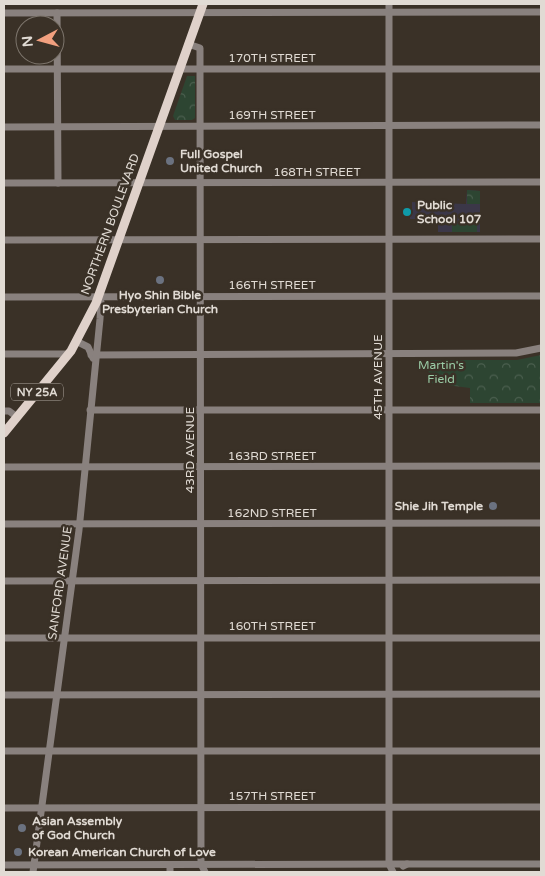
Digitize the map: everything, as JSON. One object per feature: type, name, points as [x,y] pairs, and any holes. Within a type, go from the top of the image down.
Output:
[{"type":"main road","name":"NORTHERN BOULEVARD","points":[[4,433],[70,352],[98,296],[201,8]]},
{"type":"street","name":"45TH AVENUE","points":[[388,4],[389,694],[392,870]]},
{"type":"street","points":[[4,12],[201,8],[389,12],[541,12]]},
{"type":"street","points":[[57,12],[58,183]]},
{"type":"street","name":"43RD AVENUE","points":[[188,44],[200,48],[201,864]]},
{"type":"street","name":"170TH STREET","points":[[4,69],[541,69]]},
{"type":"street","name":"169TH STREET","points":[[4,127],[541,125]]},
{"type":"street","name":"168TH STREET","points":[[4,183],[541,182]]},
{"type":"street","points":[[4,240],[541,239]]},
{"type":"street","name":"SANFORD AVENUE","points":[[33,869],[79,524],[100,302],[98,296]]},
{"type":"street","name":"166TH STREET","points":[[4,297],[541,296]]},
{"type":"street","points":[[76,341],[88,347],[94,354],[516,353],[541,348]]},
{"type":"street","points":[[4,354],[70,352]]},
{"type":"street","points":[[4,410],[9,410],[17,417]]},
{"type":"street","points":[[90,410],[541,410]]},
{"type":"street","name":"163RD STREET","points":[[4,467],[541,466]]},
{"type":"street","name":"162ND STREET","points":[[4,524],[541,524]]},
{"type":"street","points":[[4,581],[541,580]]},
{"type":"street","name":"160TH STREET","points":[[4,638],[541,638]]},
{"type":"street","points":[[4,695],[541,694]]},
{"type":"street","points":[[4,751],[541,751]]},
{"type":"street","name":"157TH STREET","points":[[4,808],[541,807]]},
{"type":"street","points":[[201,864],[205,872]]},
{"type":"street","points":[[4,865],[33,869],[170,868],[201,864],[326,864],[392,870],[407,864],[541,864]]},
{"type":"street","points":[[264,864],[267,872]]},
{"type":"street","points":[[326,864],[330,872]]},
{"type":"street","points":[[452,864],[456,872]]},
{"type":"street","points":[[515,864],[519,872]]},
{"type":"shaded area","points":[[467,190],[480,191],[480,232],[438,232],[438,219],[410,219],[412,215],[412,202],[466,204]]},
{"type":"green space","points":[[187,76],[195,76],[195,118],[192,120],[175,120],[173,116]]},
{"type":"green space","points":[[467,190],[480,191],[480,204],[467,204]]},
{"type":"green space","points":[[452,224],[477,224],[477,232],[452,232]]},
{"type":"green space","name":"Martin's Field","points":[[541,355],[541,403],[470,403],[470,388],[431,383],[427,365],[430,364],[430,360],[517,360]]},
{"type":"place","name":"Full Gospel United Church","points":[[170,161]]},
{"type":"place","name":"Public School 107","points":[[407,212]]},
{"type":"place","name":"Hyo Shin Bible Presbyterian Church","points":[[160,280]]},
{"type":"place","name":"Shie Jih Temple","points":[[493,506]]},
{"type":"place","name":"Asian Assembly of God Church","points":[[22,828]]},
{"type":"place","name":"Korean American Church of Love","points":[[18,852]]}]
